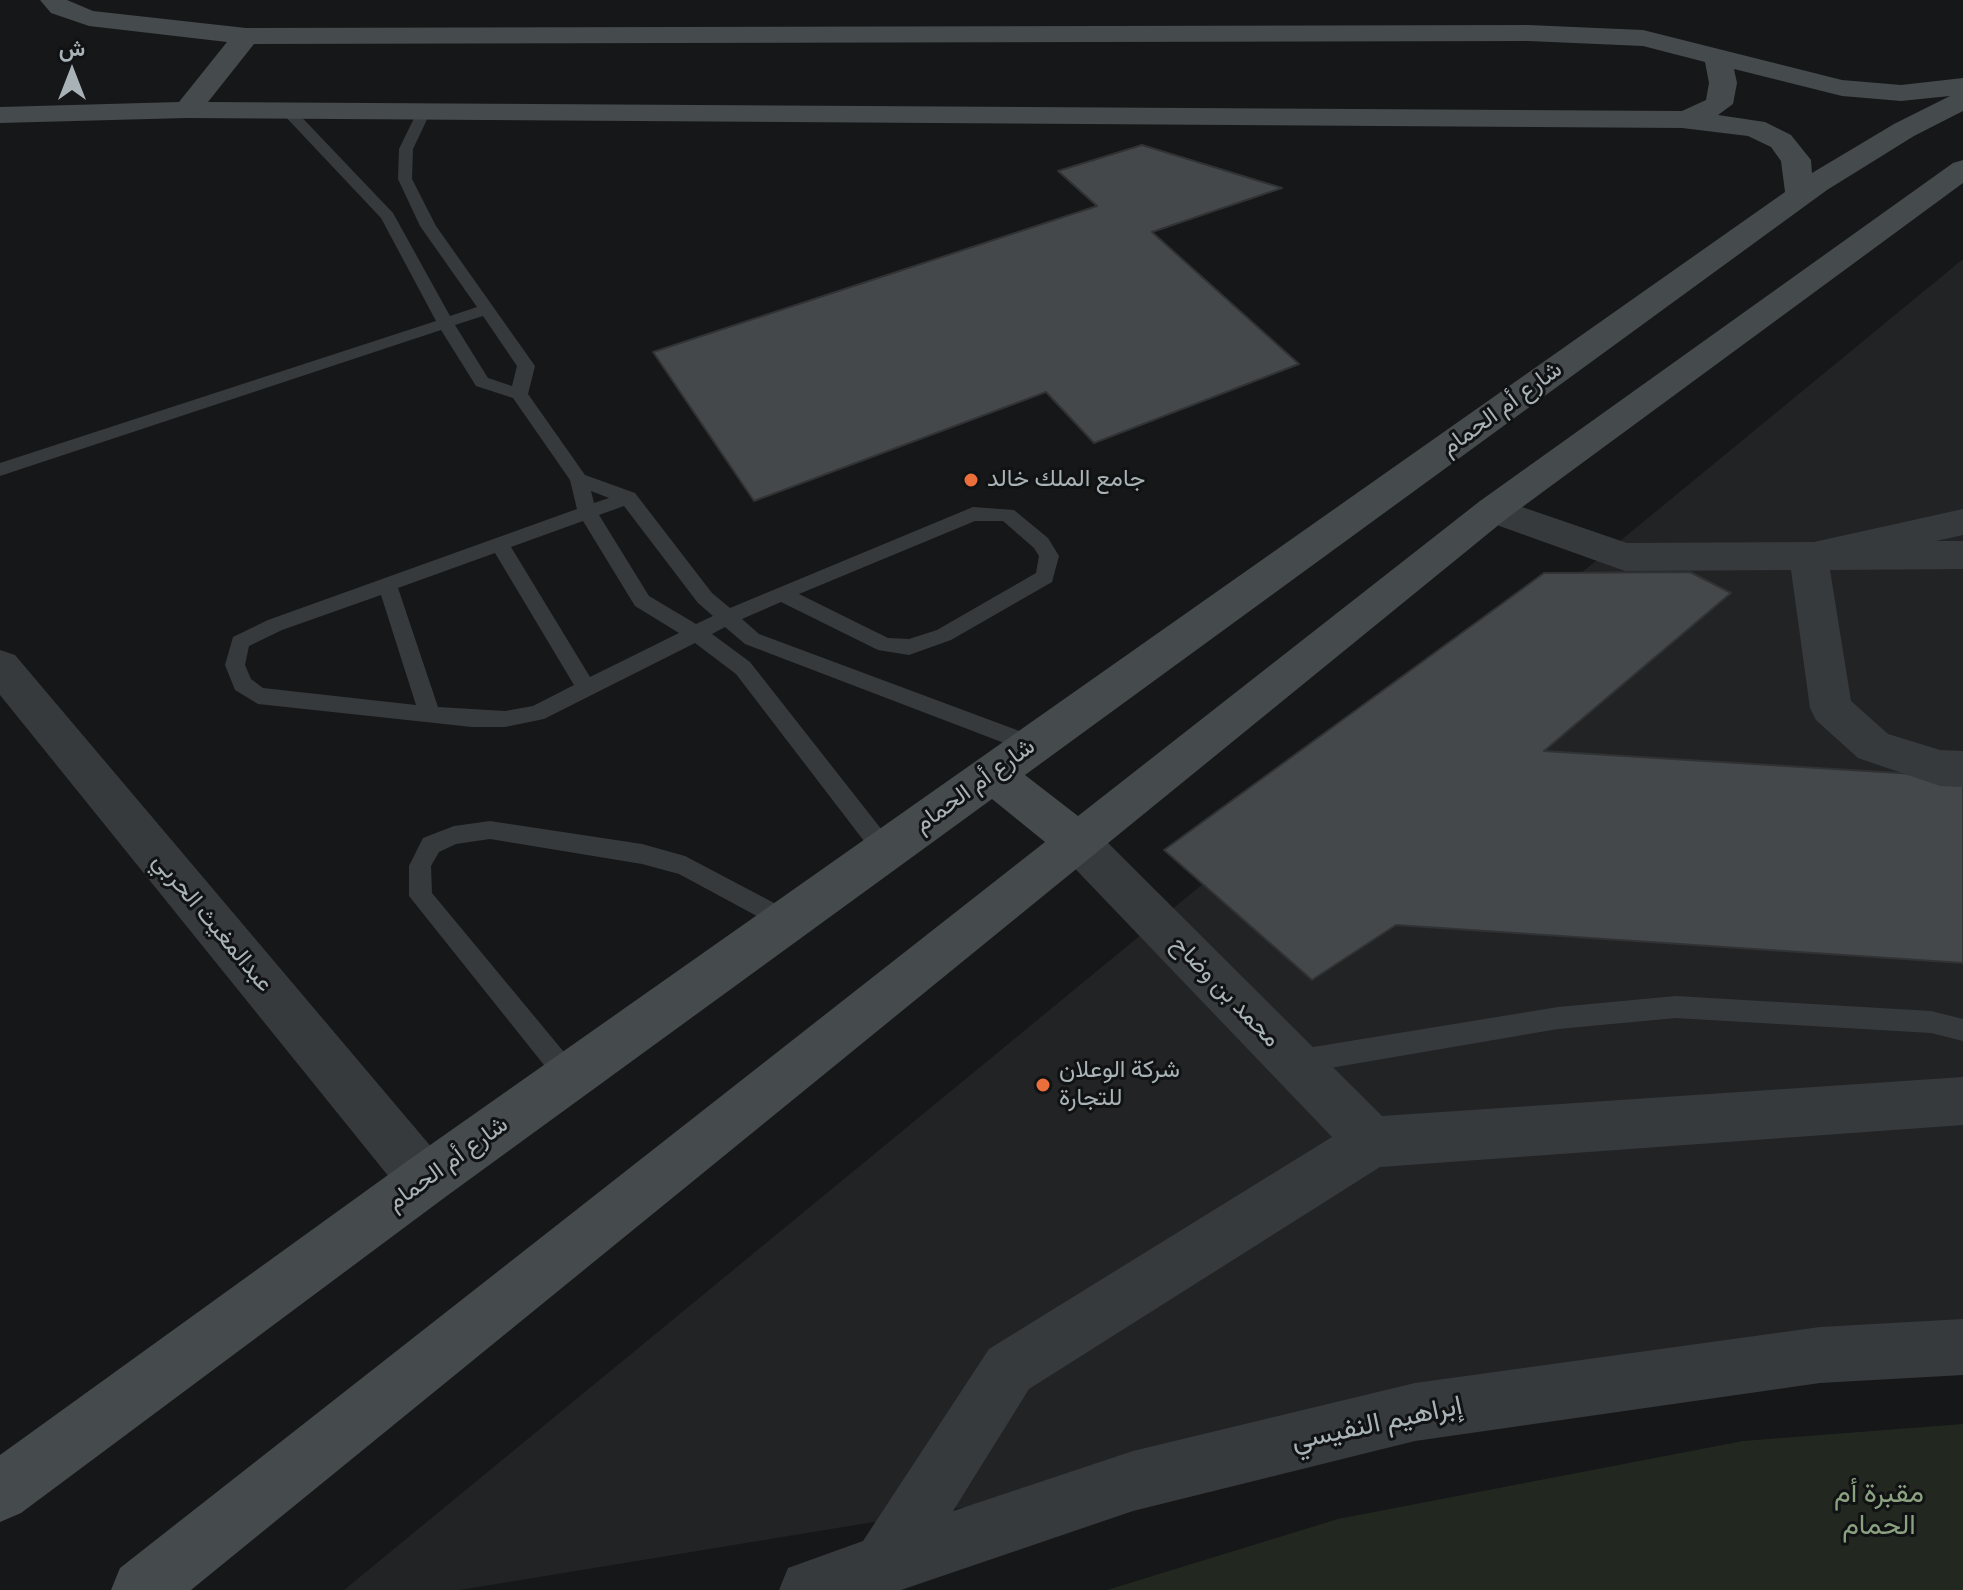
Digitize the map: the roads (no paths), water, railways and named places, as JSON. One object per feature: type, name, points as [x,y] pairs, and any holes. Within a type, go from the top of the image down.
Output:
[{"type":"street","points":[[53,0],[60,8],[89,18],[246,36],[1528,33],[1643,38],[1842,88],[1901,93],[1963,86]]},
{"type":"street","points":[[187,110],[246,36]]},
{"type":"street","points":[[0,115],[287,110],[1687,120],[1719,104],[1723,83],[1718,57]]},
{"type":"street","name":"شارع أم الحمام","points":[[0,1492],[425,1180],[1800,196],[1904,130],[1963,100]]},
{"type":"street","points":[[1676,120],[1725,122],[1755,128],[1781,141],[1796,160],[1800,196]]},
{"type":"street","points":[[142,1590],[1493,510],[1963,169]]},
{"type":"street","points":[[1493,510],[1625,557],[1963,555]]},
{"type":"street","points":[[1809,557],[1963,522]]},
{"type":"street","points":[[1809,557],[1831,708],[1873,746],[1940,768],[1963,769]]},
{"type":"street","name":"عبدالمغيث الحربي","points":[[0,666],[425,1180]]},
{"type":"street","points":[[992,774],[1078,842]]},
{"type":"street","name":"محمد بن وضاح","points":[[1078,842],[1372,1142]]},
{"type":"street","points":[[883,1566],[1009,1369],[1372,1142],[1963,1101]]},
{"type":"street","name":"إبراهيم النفيسي","points":[[810,1590],[1133,1481],[1415,1412],[1820,1355],[1963,1347]]},
{"type":"lane","points":[[287,110],[388,216],[445,323],[482,382],[519,394],[579,479],[586,510],[642,601],[726,652],[743,668],[885,851]]},
{"type":"lane","points":[[424,111],[406,149],[405,179],[428,226],[526,366],[519,394]]},
{"type":"lane","points":[[0,470],[488,309]]},
{"type":"lane","points":[[579,479],[628,498],[705,598],[752,639],[1033,745]]},
{"type":"lane","points":[[628,498],[586,510],[275,625],[240,642],[235,665],[242,684],[258,696],[505,719],[537,713],[726,618],[781,594],[973,514],[1007,515],[1041,543],[1049,556],[1045,577],[944,635],[909,647],[885,645],[781,594]]},
{"type":"lane","points":[[499,543],[586,688]]},
{"type":"lane","points":[[387,584],[430,714]]},
{"type":"lane","points":[[569,1077],[421,896],[420,866],[431,845],[454,835],[490,830],[642,854],[685,866],[787,921]]},
{"type":"lane","points":[[1293,1063],[1558,1018],[1676,1007],[1931,1022],[1963,1030]]},
{"type":"place","name":"جامع الملك خالد","points":[[971,480]]},
{"type":"place","name":"شركة الوعلان للتجارة","points":[[1043,1085]]},
{"type":"park label","name":"مقبرة أم الحمام","points":[[1879,1510]]}]
